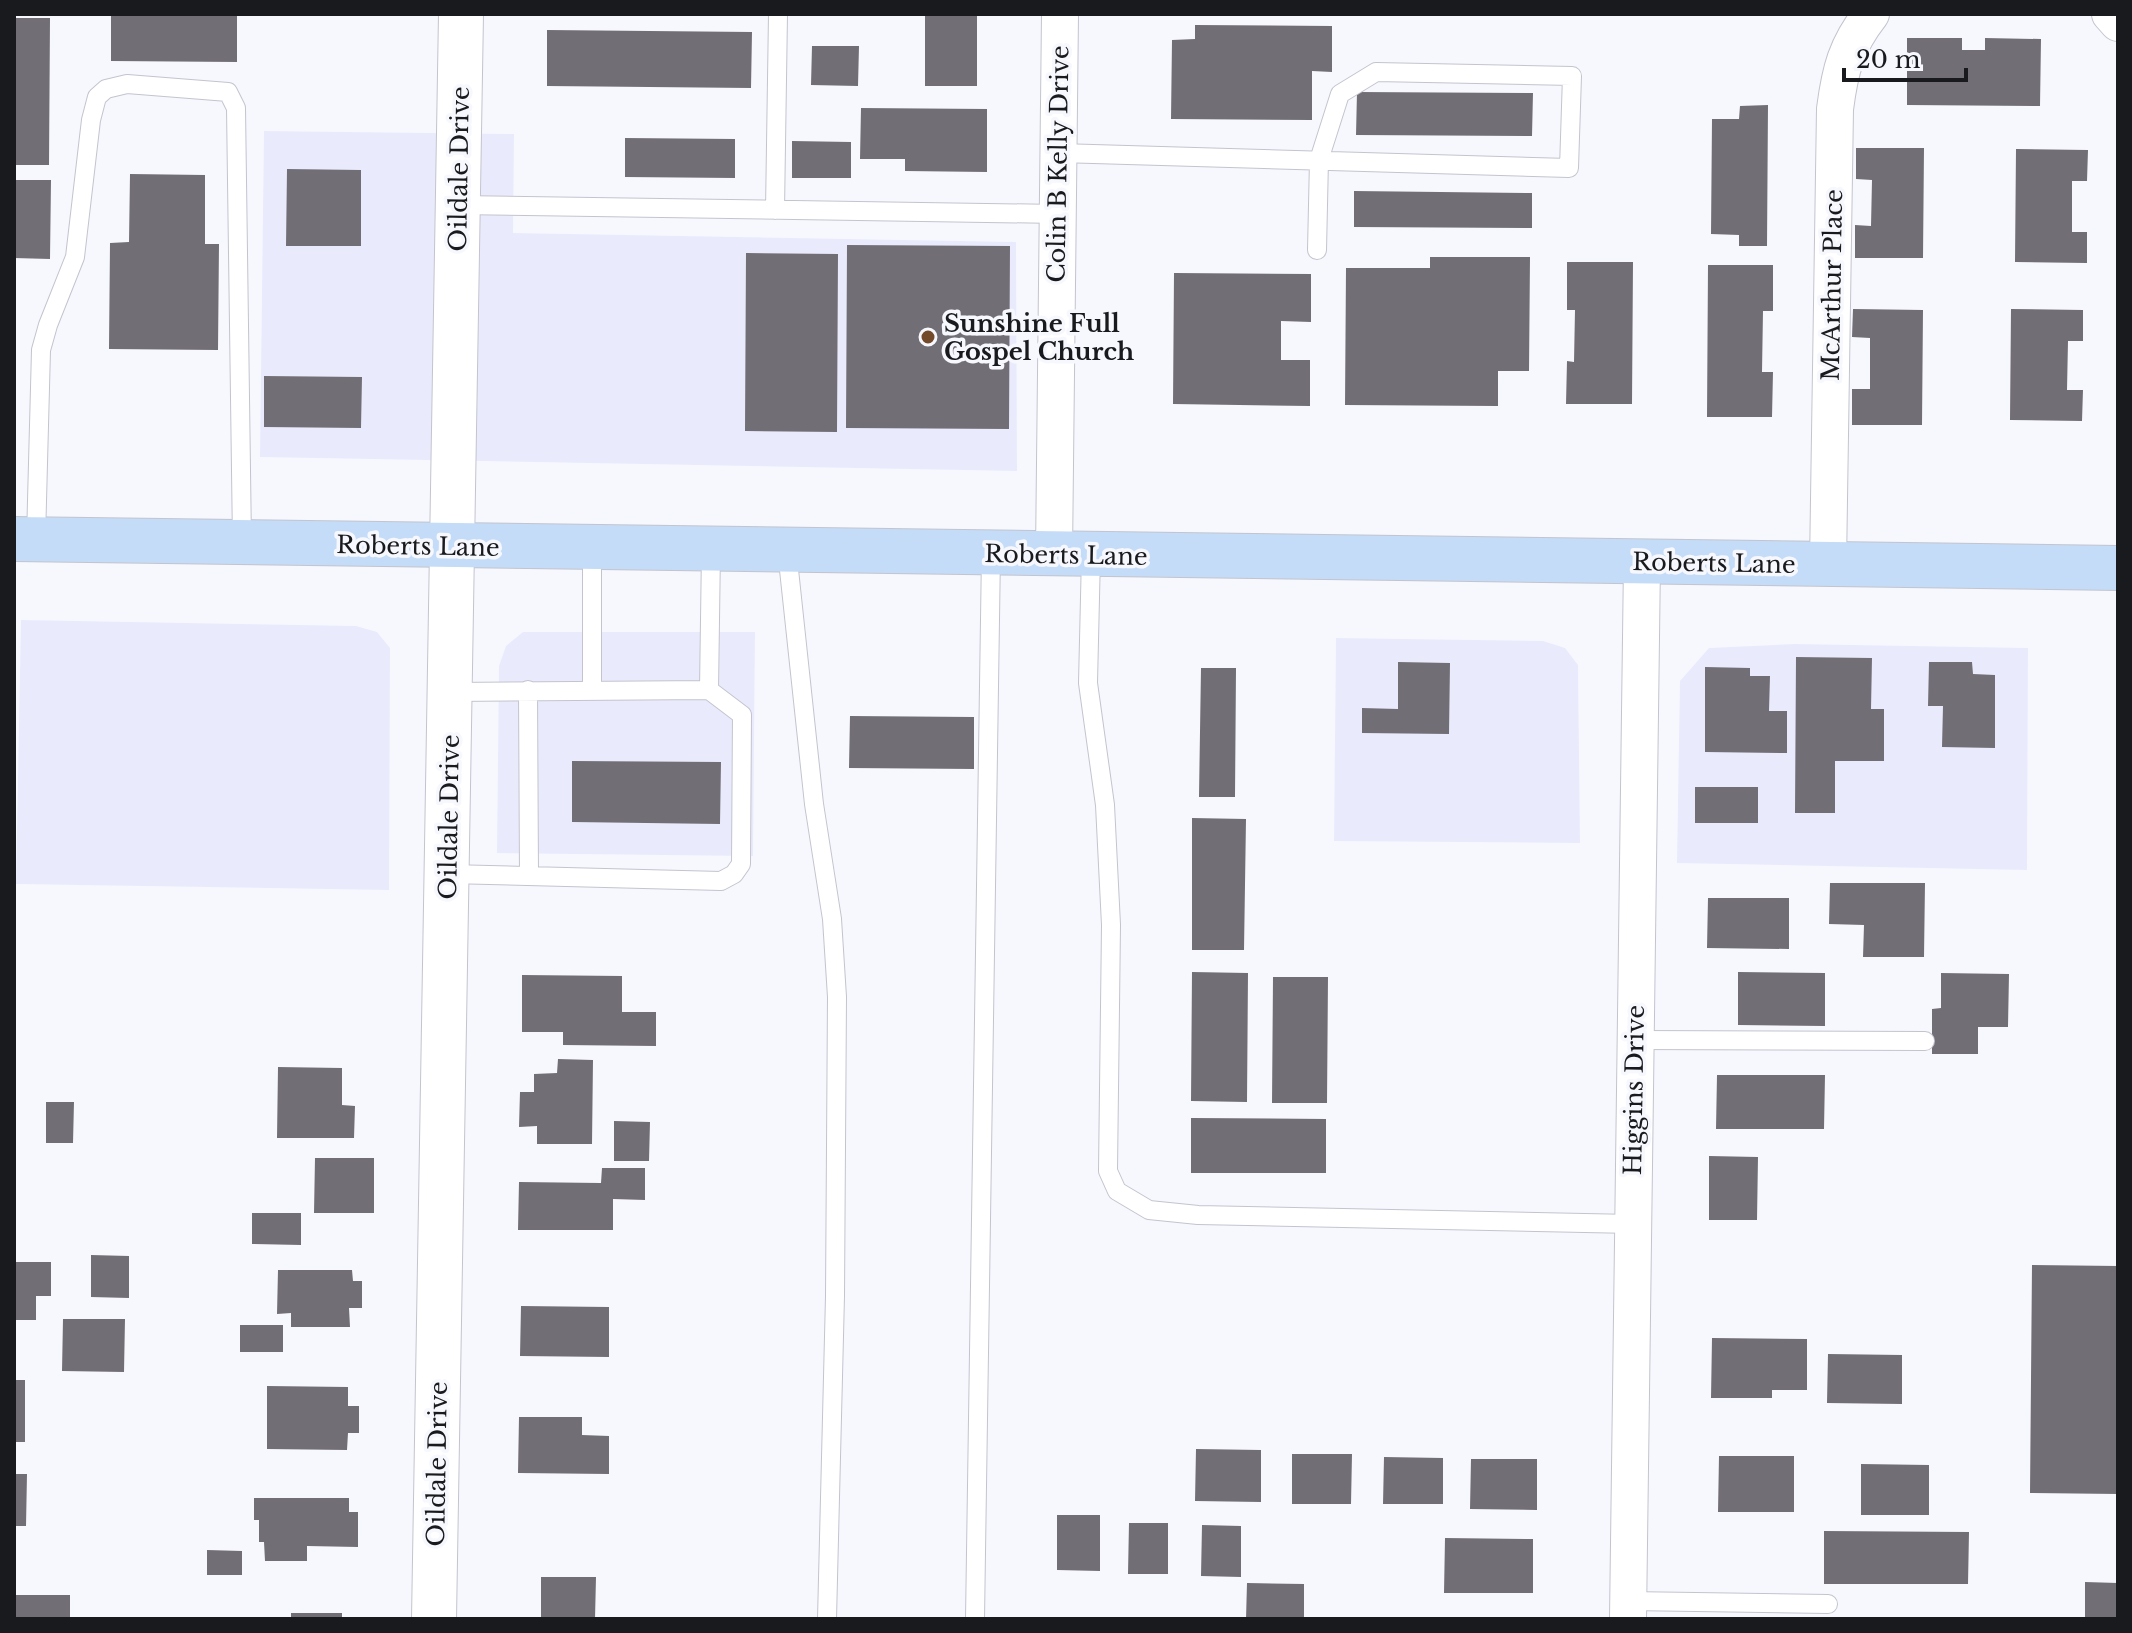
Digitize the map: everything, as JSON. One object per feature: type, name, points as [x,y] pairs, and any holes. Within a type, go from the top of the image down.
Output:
[{"type":"main road","name":"Roberts Lane","points":[[25,539],[2118,568]]},
{"type":"street","name":"Oildale Drive","points":[[434,1619],[461,14]]},
{"type":"street","name":"Colin B Kelly Drive","points":[[1060,14],[1058,214],[1073,555]]},
{"type":"street","name":"McArthur Place","points":[[1828,565],[1835,109],[1840,69],[1855,34],[1871,14]]},
{"type":"street","points":[[2110,14],[2118,23]]},
{"type":"street","name":"Higgins Drive","points":[[1628,1610],[1642,562]]},
{"type":"lane","points":[[775,210],[778,14]]},
{"type":"lane","points":[[1059,153],[1319,160],[1569,168],[1572,76],[1376,72],[1340,94],[1319,160],[1317,250]]},
{"type":"lane","points":[[25,539],[41,350],[75,257],[91,120],[97,97],[106,89],[127,84],[228,92],[236,108],[242,543]]},
{"type":"lane","points":[[459,205],[1058,214]]},
{"type":"lane","points":[[592,548],[592,690]]},
{"type":"lane","points":[[709,690],[711,550]]},
{"type":"lane","points":[[787,551],[814,804],[832,919],[837,997],[835,1296],[827,1619]]},
{"type":"lane","points":[[975,1619],[991,553]]},
{"type":"lane","points":[[1073,555],[1105,805],[1111,925],[1108,1171],[1117,1191],[1149,1210],[1198,1215],[1633,1224]]},
{"type":"lane","points":[[528,690],[529,876]]},
{"type":"lane","points":[[448,874],[721,881],[734,874],[741,864],[742,715],[709,690],[451,692]]},
{"type":"lane","points":[[1635,1040],[1925,1041]]},
{"type":"lane","points":[[1628,1610],[1750,1611],[1828,1604]]},
{"type":"shaded area","points":[[264,131],[514,134],[513,233],[1016,242],[1017,471],[260,457]]},
{"type":"shaded area","points":[[21,620],[356,626],[377,632],[390,648],[389,890],[16,884]]},
{"type":"shaded area","points":[[523,632],[755,632],[753,856],[497,853],[499,666],[506,646]]},
{"type":"shaded area","points":[[1336,638],[1543,641],[1565,648],[1578,665],[1580,843],[1334,841]]},
{"type":"shaded area","points":[[1794,644],[2028,648],[2027,870],[1677,863],[1680,681],[1709,648]]},
{"type":"building","points":[[111,14],[237,15],[237,62],[111,61]]},
{"type":"building","points":[[925,16],[977,16],[977,86],[925,86]]},
{"type":"building","points":[[14,18],[50,18],[49,165],[14,165]]},
{"type":"building","points":[[1195,25],[1332,26],[1332,72],[1312,71],[1312,120],[1171,119],[1172,40],[1195,39]]},
{"type":"building","points":[[547,30],[752,32],[751,88],[547,86]]},
{"type":"building","points":[[1907,38],[1962,38],[1962,50],[1985,50],[1985,38],[2041,39],[2040,106],[1907,105]]},
{"type":"building","points":[[812,46],[859,46],[858,86],[811,85]]},
{"type":"building","points":[[1357,92],[1533,93],[1532,136],[1356,135]]},
{"type":"building","points":[[1768,105],[1767,246],[1739,246],[1739,235],[1711,234],[1712,119],[1739,119],[1740,106]]},
{"type":"building","points":[[861,108],[987,109],[987,172],[905,171],[905,159],[860,159]]},
{"type":"building","points":[[625,138],[735,139],[735,178],[625,177]]},
{"type":"building","points":[[792,141],[851,142],[851,178],[792,178]]},
{"type":"building","points":[[1856,148],[1924,148],[1923,258],[1855,258],[1855,225],[1871,226],[1872,180],[1856,179]]},
{"type":"building","points":[[2016,149],[2088,150],[2087,181],[2072,181],[2072,232],[2087,232],[2087,263],[2015,262]]},
{"type":"building","points":[[287,169],[361,170],[361,246],[286,246]]},
{"type":"building","points":[[130,174],[205,175],[205,244],[219,244],[218,350],[109,349],[110,243],[129,242]]},
{"type":"building","points":[[14,180],[51,180],[50,259],[14,258]]},
{"type":"building","points":[[1354,191],[1532,193],[1532,228],[1354,227]]},
{"type":"building","name":"Sunshine Full Gospel Church","points":[[847,245],[1010,246],[1009,429],[846,428]]},
{"type":"building","points":[[746,253],[838,254],[837,432],[745,431]]},
{"type":"building","points":[[1430,257],[1530,257],[1529,371],[1498,371],[1498,406],[1345,405],[1346,268],[1430,268]]},
{"type":"building","points":[[1567,262],[1633,262],[1632,404],[1566,404],[1567,361],[1574,362],[1575,310],[1567,310]]},
{"type":"building","points":[[1708,265],[1773,265],[1773,311],[1763,311],[1762,372],[1773,372],[1772,417],[1707,417]]},
{"type":"building","points":[[1174,273],[1311,274],[1311,322],[1281,321],[1281,360],[1310,360],[1310,406],[1173,404]]},
{"type":"building","points":[[1853,309],[1923,310],[1922,425],[1852,425],[1852,389],[1870,389],[1870,338],[1852,337]]},
{"type":"building","points":[[2011,309],[2083,310],[2083,341],[2068,341],[2067,390],[2083,390],[2082,421],[2010,420]]},
{"type":"building","points":[[264,376],[362,377],[361,428],[264,427]]},
{"type":"building","points":[[1796,657],[1872,658],[1871,709],[1884,709],[1884,761],[1835,761],[1835,813],[1795,813]]},
{"type":"building","points":[[1398,662],[1450,663],[1449,734],[1362,733],[1362,708],[1398,709]]},
{"type":"building","points":[[1929,662],[1972,662],[1973,674],[1995,675],[1995,748],[1942,747],[1943,706],[1928,706]]},
{"type":"building","points":[[1705,667],[1750,668],[1750,676],[1770,676],[1769,711],[1787,711],[1787,753],[1705,752]]},
{"type":"building","points":[[1201,668],[1236,668],[1235,797],[1199,797]]},
{"type":"building","points":[[850,716],[974,717],[974,769],[849,768]]},
{"type":"building","points":[[572,761],[721,762],[720,824],[572,822]]},
{"type":"building","points":[[1695,787],[1758,787],[1758,823],[1695,823]]},
{"type":"building","points":[[1192,818],[1246,819],[1244,950],[1192,950]]},
{"type":"building","points":[[1830,883],[1925,883],[1924,957],[1863,957],[1864,925],[1829,924]]},
{"type":"building","points":[[1708,898],[1789,898],[1789,949],[1707,948]]},
{"type":"building","points":[[1192,972],[1248,973],[1247,1102],[1191,1101]]},
{"type":"building","points":[[1738,972],[1825,973],[1825,1026],[1738,1025]]},
{"type":"building","points":[[1941,973],[2009,974],[2008,1027],[1978,1027],[1978,1054],[1932,1054],[1932,1009],[1941,1008]]},
{"type":"building","points":[[522,975],[622,976],[622,1012],[656,1012],[656,1046],[563,1045],[563,1032],[522,1032]]},
{"type":"building","points":[[1273,977],[1328,977],[1327,1103],[1272,1103]]},
{"type":"building","points":[[558,1059],[593,1060],[592,1144],[537,1144],[537,1126],[519,1127],[520,1092],[534,1092],[534,1074],[557,1073]]},
{"type":"building","points":[[278,1067],[342,1068],[342,1105],[355,1106],[354,1138],[277,1138]]},
{"type":"building","points":[[1717,1075],[1825,1075],[1824,1129],[1716,1129]]},
{"type":"building","points":[[46,1102],[74,1102],[73,1143],[46,1143]]},
{"type":"building","points":[[1191,1118],[1326,1119],[1326,1173],[1191,1173]]},
{"type":"building","points":[[614,1121],[650,1122],[649,1161],[614,1161]]},
{"type":"building","points":[[1709,1156],[1758,1157],[1757,1220],[1709,1220]]},
{"type":"building","points":[[315,1158],[374,1158],[374,1213],[314,1213]]},
{"type":"building","points":[[602,1168],[645,1168],[645,1200],[613,1199],[613,1230],[518,1230],[519,1182],[601,1183]]},
{"type":"building","points":[[252,1213],[301,1213],[301,1245],[252,1244]]},
{"type":"building","points":[[91,1255],[129,1256],[129,1298],[91,1297]]},
{"type":"building","points":[[14,1262],[51,1262],[51,1296],[36,1296],[36,1320],[14,1320]]},
{"type":"building","points":[[2032,1265],[2118,1266],[2118,1494],[2030,1493]]},
{"type":"building","points":[[278,1270],[352,1270],[353,1281],[362,1281],[362,1308],[349,1308],[350,1327],[291,1327],[291,1313],[277,1314]]},
{"type":"building","points":[[521,1306],[609,1307],[609,1357],[520,1356]]},
{"type":"building","points":[[63,1319],[125,1319],[124,1372],[62,1371]]},
{"type":"building","points":[[240,1325],[283,1325],[283,1352],[240,1352]]},
{"type":"building","points":[[1712,1338],[1807,1339],[1807,1390],[1772,1390],[1772,1398],[1711,1398]]},
{"type":"building","points":[[1828,1354],[1902,1355],[1902,1404],[1827,1403]]},
{"type":"building","points":[[14,1380],[25,1380],[25,1442],[14,1442]]},
{"type":"building","points":[[267,1386],[348,1387],[348,1406],[359,1406],[359,1433],[348,1433],[347,1450],[267,1449]]},
{"type":"building","points":[[519,1417],[582,1417],[582,1435],[609,1436],[609,1474],[518,1473]]},
{"type":"building","points":[[1196,1449],[1261,1450],[1261,1502],[1195,1501]]},
{"type":"building","points":[[1292,1454],[1352,1454],[1351,1504],[1292,1504]]},
{"type":"building","points":[[1719,1456],[1794,1456],[1794,1512],[1718,1512]]},
{"type":"building","points":[[1384,1457],[1443,1458],[1443,1504],[1383,1504]]},
{"type":"building","points":[[1471,1459],[1537,1459],[1537,1510],[1470,1509]]},
{"type":"building","points":[[1861,1464],[1929,1465],[1929,1515],[1861,1515]]},
{"type":"building","points":[[14,1474],[27,1474],[26,1526],[14,1526]]},
{"type":"building","points":[[254,1498],[349,1498],[349,1512],[358,1512],[358,1547],[307,1546],[307,1561],[265,1561],[264,1542],[259,1542],[259,1520],[254,1520]]},
{"type":"building","points":[[1057,1515],[1100,1515],[1100,1571],[1057,1570]]},
{"type":"building","points":[[1129,1523],[1168,1523],[1168,1574],[1128,1574]]},
{"type":"building","points":[[1202,1525],[1241,1526],[1241,1577],[1201,1576]]},
{"type":"building","points":[[1824,1531],[1969,1532],[1968,1584],[1824,1584]]},
{"type":"building","points":[[1445,1538],[1533,1539],[1533,1593],[1444,1593]]},
{"type":"building","points":[[207,1550],[242,1551],[242,1575],[207,1575]]},
{"type":"building","points":[[541,1577],[596,1577],[595,1619],[541,1619]]},
{"type":"building","points":[[2085,1582],[2118,1583],[2118,1619],[2085,1619]]},
{"type":"building","points":[[1247,1583],[1304,1584],[1304,1619],[1246,1619]]},
{"type":"building","points":[[14,1595],[70,1595],[70,1619],[14,1619]]},
{"type":"building","points":[[291,1613],[342,1613],[342,1619],[291,1619]]},
{"type":"place","name":"Sunshine Full Gospel Church","points":[[928,337]]}]
